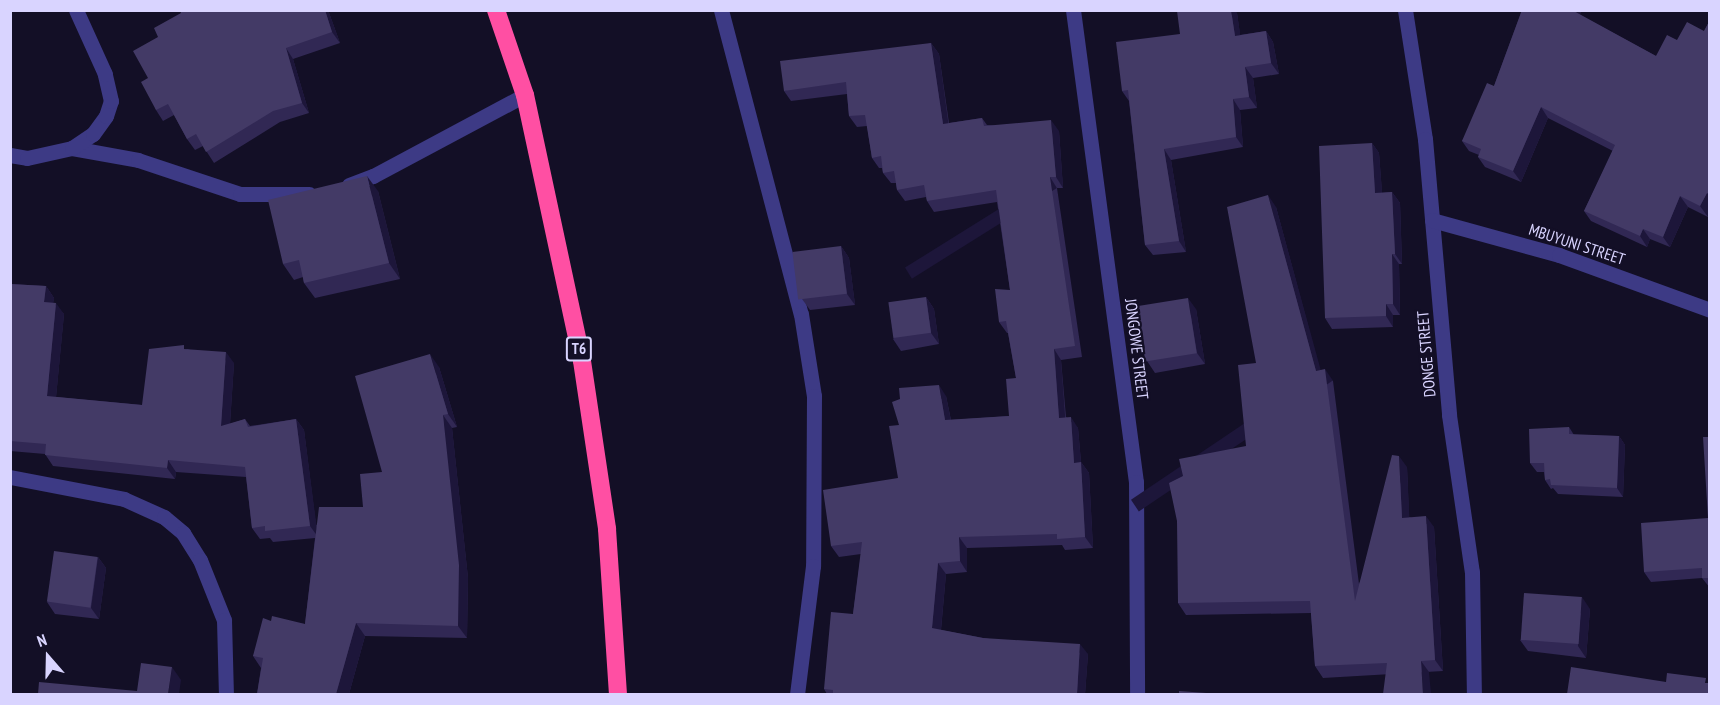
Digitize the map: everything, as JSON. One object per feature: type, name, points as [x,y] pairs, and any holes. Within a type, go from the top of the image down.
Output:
[{"type":"highway","name":"T6","points":[[496,10],[525,96],[583,372],[607,529],[618,694]]},
{"type":"street","points":[[10,155],[27,158],[72,148],[93,134],[111,101],[105,74],[76,10]]},
{"type":"street","points":[[721,10],[801,314],[814,396],[813,566],[797,694]]},
{"type":"street","name":"JONGOWE STREET","points":[[1073,10],[1136,482],[1137,694]]},
{"type":"street","name":"DONGE STREET","points":[[1405,10],[1425,139],[1449,415],[1472,572],[1474,694]]},
{"type":"street","points":[[72,148],[128,157],[240,194],[328,190],[373,176],[525,96]]},
{"type":"street","name":"MBUYUNI STREET","points":[[1432,220],[1559,255],[1710,310]]},
{"type":"street","points":[[10,477],[124,499],[164,517],[183,533],[200,560],[224,620],[226,694]]},
{"type":"building","points":[[180,10],[325,10],[332,32],[286,48],[302,103],[273,111],[206,152],[196,134],[187,139],[168,104],[156,110],[141,82],[148,78],[133,51],[158,37],[154,28],[181,13]]},
{"type":"building","points":[[1231,10],[1235,36],[1266,31],[1271,63],[1245,67],[1249,97],[1233,99],[1236,137],[1164,149],[1179,241],[1145,245],[1128,90],[1122,91],[1116,42],[1180,34],[1177,11]]},
{"type":"building","points":[[1522,10],[1572,10],[1656,56],[1667,35],[1677,40],[1687,22],[1704,31],[1710,20],[1710,194],[1707,193],[1700,206],[1680,196],[1663,237],[1643,229],[1640,236],[1584,211],[1615,145],[1541,107],[1513,171],[1478,157],[1481,149],[1462,141],[1487,83],[1494,86]]},
{"type":"building","points":[[931,43],[943,124],[982,118],[984,126],[1051,120],[1056,177],[1050,177],[1075,346],[1054,349],[1059,418],[1071,417],[1074,463],[1081,462],[1085,537],[1057,539],[1057,534],[959,537],[960,561],[938,563],[932,628],[983,638],[1080,644],[1077,694],[833,694],[833,690],[824,689],[831,612],[853,614],[862,542],[831,546],[823,490],[898,478],[889,426],[899,425],[892,402],[900,399],[899,388],[939,385],[945,420],[1009,416],[1006,379],[1016,378],[1006,321],[999,322],[995,289],[1010,290],[996,190],[927,201],[924,185],[897,190],[894,171],[883,173],[881,156],[872,158],[865,115],[849,116],[846,82],[784,91],[780,61]]},
{"type":"building","points":[[1372,143],[1375,193],[1392,192],[1395,254],[1392,254],[1393,304],[1386,304],[1386,316],[1325,318],[1319,146]]},
{"type":"building","points":[[367,176],[389,263],[304,283],[299,260],[283,264],[268,200]]},
{"type":"building","points":[[1268,195],[1316,371],[1325,369],[1355,601],[1392,455],[1399,456],[1402,518],[1426,516],[1435,660],[1421,661],[1423,694],[1383,694],[1387,663],[1315,666],[1310,601],[1178,603],[1177,521],[1169,483],[1183,476],[1179,459],[1246,446],[1238,365],[1256,363],[1227,207]]},
{"type":"building","points":[[841,246],[847,294],[798,300],[792,252]]},
{"type":"building","points":[[10,284],[46,286],[44,302],[56,303],[47,396],[142,405],[149,349],[184,345],[184,349],[226,352],[221,426],[245,419],[248,427],[296,419],[310,526],[265,531],[265,526],[252,528],[245,467],[168,460],[167,468],[45,455],[46,444],[10,441]]},
{"type":"building","points":[[926,297],[931,333],[893,338],[888,302]]},
{"type":"building","points":[[1188,298],[1197,353],[1145,361],[1137,306]]},
{"type":"building","points":[[430,354],[448,414],[443,415],[459,565],[458,626],[356,623],[336,694],[257,694],[263,658],[253,656],[263,618],[271,621],[272,616],[305,624],[319,507],[363,507],[360,474],[382,472],[355,376]]},
{"type":"building","points":[[1569,427],[1569,434],[1619,436],[1617,488],[1551,485],[1550,479],[1545,480],[1544,463],[1530,463],[1529,429]]},
{"type":"building","points":[[1703,437],[1710,437],[1710,578],[1702,578],[1702,568],[1644,572],[1641,523],[1708,518]]},
{"type":"building","points":[[54,551],[98,557],[90,608],[47,602]]},
{"type":"building","points":[[1524,593],[1582,597],[1579,644],[1521,640]]},
{"type":"building","points":[[141,663],[172,667],[168,694],[38,694],[39,682],[137,691]]},
{"type":"building","points":[[1571,667],[1666,682],[1667,673],[1706,678],[1705,683],[1710,683],[1710,694],[1567,694]]},
{"type":"building","points":[[1179,691],[1220,694],[1179,694]]}]
